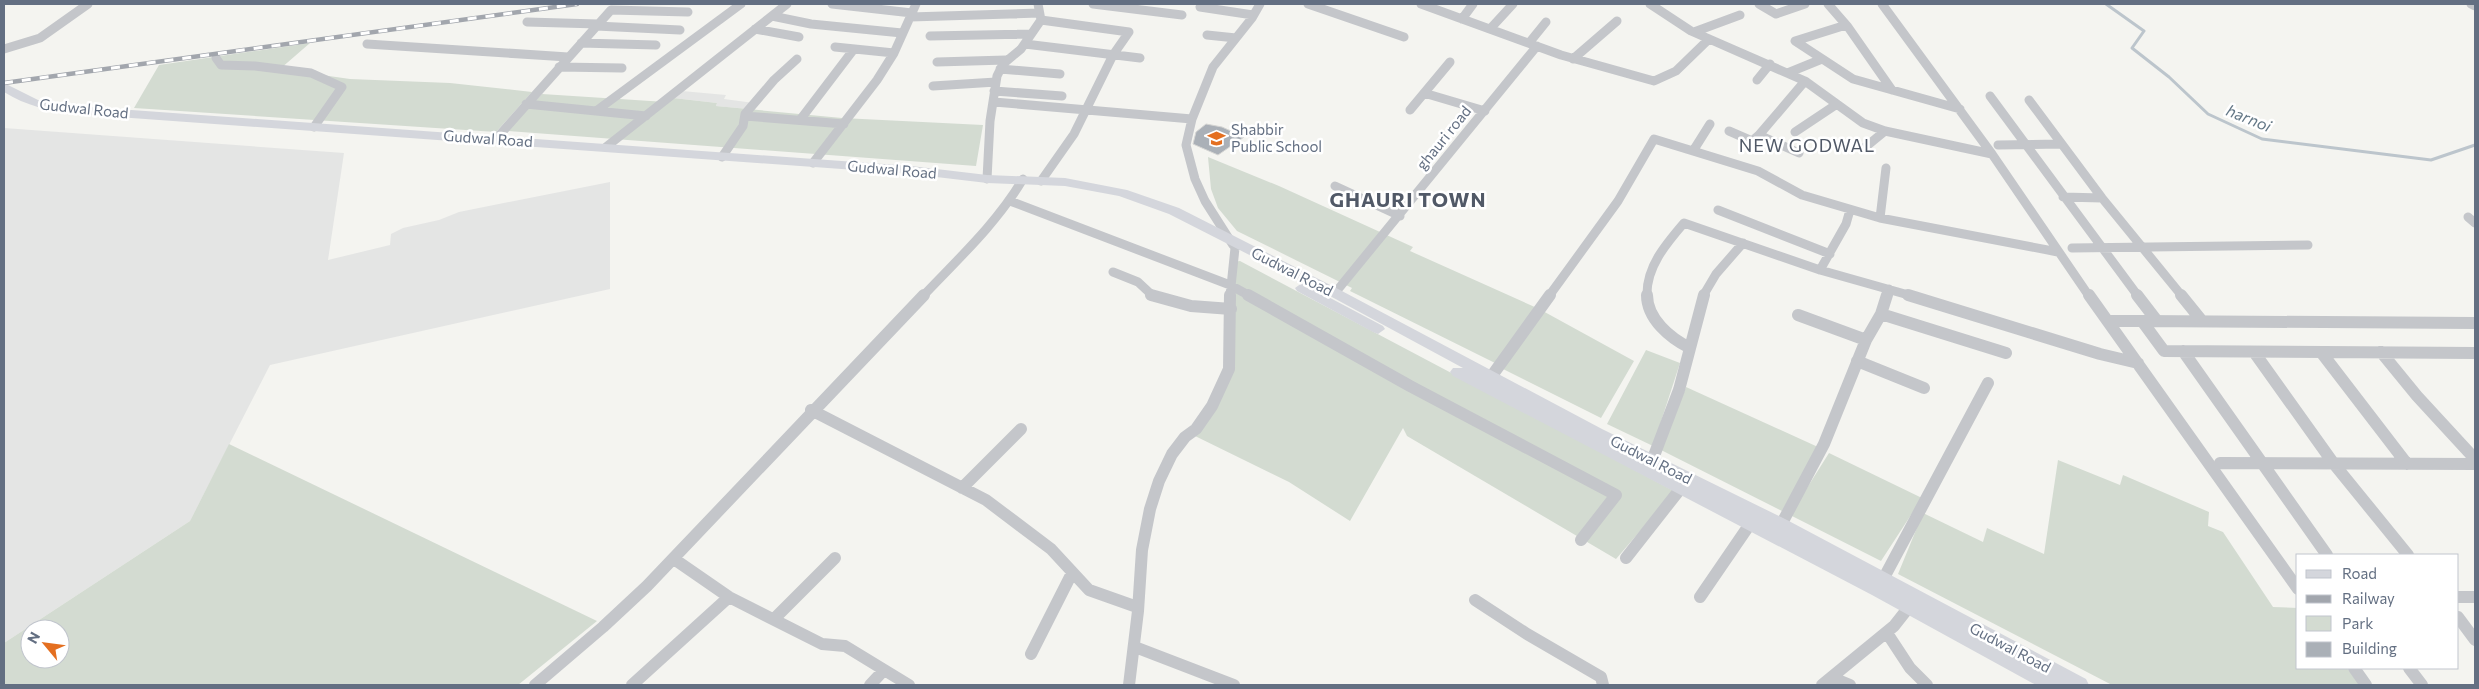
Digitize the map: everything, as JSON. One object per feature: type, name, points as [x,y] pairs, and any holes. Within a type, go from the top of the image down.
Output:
[{"type":"main road","points":[[4,87],[16,96]]},
{"type":"main road","name":"Gudwal Road","points":[[16,96],[29,103],[49,108],[606,147],[1021,182],[1125,202],[1235,246],[1335,293],[1652,461],[1781,525],[1880,585],[1910,607],[2053,685]]},
{"type":"main road","name":"Gudwal Road","points":[[16,96],[18,105],[26,110],[81,117],[1095,186],[1174,211],[1540,416],[1750,524],[1880,585],[2079,685]]},
{"type":"street","points":[[4,49],[45,36],[88,4]]},
{"type":"street","points":[[596,111],[741,4]]},
{"type":"street","points":[[606,147],[787,4]]},
{"type":"street","points":[[832,4],[911,15],[1039,13],[1129,32],[1113,55],[1074,134],[1065,144],[1041,181]]},
{"type":"street","points":[[813,163],[877,80],[894,53],[916,4]]},
{"type":"street","points":[[1093,4],[1182,16]]},
{"type":"street","points":[[1130,685],[1135,647],[1142,550],[1150,509],[1172,454],[1185,437],[1196,429],[1212,406],[1229,368],[1230,285],[1235,246],[1205,201],[1195,179],[1186,145],[1192,119],[1213,67],[1260,4]]},
{"type":"street","points":[[1308,4],[1404,36]]},
{"type":"street","points":[[1421,4],[1533,45],[1654,81],[1662,80],[1673,73],[1709,39]]},
{"type":"street","points":[[1462,19],[1473,4]]},
{"type":"street","points":[[1490,29],[1513,4]]},
{"type":"street","points":[[1650,4],[1670,19],[1694,32],[1790,72],[1863,123],[1885,131],[1995,149],[2025,145],[2060,144]]},
{"type":"street","points":[[1759,4],[1776,14],[1805,4]]},
{"type":"street","points":[[1828,4],[1846,25],[1892,90]]},
{"type":"street","points":[[1882,4],[1960,109],[1995,149],[2058,252],[2296,586]]},
{"type":"street","points":[[1200,7],[1253,15]]},
{"type":"street","points":[[496,139],[611,10],[688,12]]},
{"type":"street","points":[[987,179],[995,87],[1000,68],[1006,60],[1018,53],[1025,44],[1039,13]]},
{"type":"street","points":[[1694,32],[1740,15]]},
{"type":"street","points":[[772,16],[811,24],[902,32]]},
{"type":"street","points":[[1573,58],[1617,21]]},
{"type":"street","points":[[527,22],[680,30]]},
{"type":"street","name":"ghauri road","points":[[1335,293],[1485,111],[1533,45],[1546,22]]},
{"type":"street","points":[[1846,25],[1795,39],[1853,79],[1960,109]]},
{"type":"street","points":[[755,29],[799,37]]},
{"type":"street","points":[[930,36],[1030,34]]},
{"type":"street","points":[[1208,35],[1236,38]]},
{"type":"street","points":[[581,43],[656,45]]},
{"type":"street","points":[[367,44],[568,57]]},
{"type":"street","points":[[1025,44],[1140,58]]},
{"type":"street","points":[[835,47],[894,53]]},
{"type":"street","points":[[800,120],[854,49]]},
{"type":"street","points":[[216,58],[221,65],[255,66],[311,73],[342,87],[314,127]]},
{"type":"street","points":[[722,157],[743,126],[745,116],[774,80],[796,59]]},
{"type":"street","points":[[1790,72],[1822,59]]},
{"type":"street","points":[[937,62],[1006,60]]},
{"type":"street","points":[[1410,110],[1450,62]]},
{"type":"street","points":[[1757,80],[1770,64]]},
{"type":"street","points":[[559,67],[622,68]]},
{"type":"street","points":[[1000,68],[1060,74]]},
{"type":"street","points":[[1728,131],[1752,141],[1805,81]]},
{"type":"street","points":[[933,86],[995,87],[1062,96]]},
{"type":"street","points":[[1424,93],[1485,111]]},
{"type":"street","points":[[1990,96],[2063,197],[2158,321]]},
{"type":"street","points":[[2028,100],[2102,198],[2202,321]]},
{"type":"street","points":[[994,102],[1192,119]]},
{"type":"street","points":[[526,104],[646,116]]},
{"type":"street","points":[[1795,132],[1837,104]]},
{"type":"street","points":[[745,116],[844,124]]},
{"type":"street","points":[[1692,151],[1710,124]]},
{"type":"street","points":[[1863,149],[1885,131]]},
{"type":"street","points":[[1759,135],[1799,153]]},
{"type":"street","points":[[1491,377],[1618,201],[1654,139],[1758,171],[1802,195],[1850,210],[1880,218],[2058,252]]},
{"type":"street","points":[[1880,218],[1886,168]]},
{"type":"street","points":[[536,685],[574,654],[674,559],[707,520],[811,410],[974,244],[1010,201],[1021,182]]},
{"type":"street","points":[[1334,186],[1400,216]]},
{"type":"street","points":[[2063,197],[2102,198]]},
{"type":"street","points":[[1010,201],[1230,285],[1410,386],[1616,495],[1581,540]]},
{"type":"street","points":[[1718,210],[1830,254]]},
{"type":"street","points":[[1820,270],[1846,224],[1850,210]]},
{"type":"street","points":[[1690,348],[1674,339],[1652,317],[1646,290],[1648,277],[1654,264],[1664,247],[1684,222],[1820,270],[1889,289],[2090,352],[2138,363]]},
{"type":"street","points":[[1652,461],[1679,390],[1701,300],[1716,274],[1743,243]]},
{"type":"street","points":[[2072,248],[2308,245]]},
{"type":"street","points":[[1113,272],[1138,282],[1152,296],[1191,306],[1231,309]]},
{"type":"street","points":[[1781,525],[1824,444],[1866,340],[1881,314],[1889,289]]},
{"type":"street","points":[[1881,314],[2006,353]]},
{"type":"street","points":[[1798,315],[1866,340]]},
{"type":"street","points":[[2108,321],[2475,323]]},
{"type":"street","points":[[2142,321],[2164,351],[2475,353]]},
{"type":"street","points":[[2183,351],[2325,554]]},
{"type":"street","points":[[2254,352],[2334,464],[2407,554]]},
{"type":"street","points":[[2321,352],[2406,464]]},
{"type":"street","points":[[2381,352],[2475,459]]},
{"type":"street","points":[[1857,361],[1924,388]]},
{"type":"street","points":[[1880,585],[1988,383]]},
{"type":"street","points":[[811,410],[898,457],[986,500],[1023,526],[1050,549],[1089,590],[1137,606]]},
{"type":"street","points":[[962,488],[1021,429]]},
{"type":"street","points":[[2220,464],[2475,464]]},
{"type":"street","points":[[1626,558],[1681,488]]},
{"type":"street","points":[[1700,597],[1750,524]]},
{"type":"street","points":[[775,618],[835,558]]},
{"type":"street","points":[[674,559],[729,597],[775,618],[822,644],[845,646],[908,685]]},
{"type":"street","points":[[1031,654],[1072,573]]},
{"type":"street","points":[[632,685],[729,597]]},
{"type":"street","points":[[2459,597],[2475,597]]},
{"type":"street","points":[[1476,600],[1527,634],[1601,677],[1602,685]]},
{"type":"street","points":[[1828,681],[1887,633],[1910,607]]},
{"type":"street","points":[[2459,618],[2475,640]]},
{"type":"street","points":[[1887,633],[1921,681],[1927,685]]},
{"type":"street","points":[[1135,647],[1234,685]]},
{"type":"street","points":[[2355,669],[2366,685]]},
{"type":"street","points":[[2410,669],[2422,685]]},
{"type":"street","points":[[870,685],[884,670]]},
{"type":"street","points":[[1828,681],[1850,685]]},
{"type":"shaded area","points":[[682,91],[726,95],[724,99],[754,103],[748,109],[716,106],[717,103],[673,98]]},
{"type":"shaded area","points":[[4,128],[344,153],[328,260],[390,245],[391,234],[403,228],[439,220],[459,212],[610,182],[610,289],[270,365],[190,521],[41,619],[20,619],[20,633],[4,643]]},
{"type":"green space","points":[[310,43],[280,69],[350,79],[450,83],[532,92],[496,132],[134,108],[159,65]]},
{"type":"green space","points":[[542,94],[666,102],[673,98],[717,103],[716,106],[842,118],[983,125],[976,166],[507,131]]},
{"type":"green space","points":[[1208,157],[1279,186],[1413,247],[1410,251],[1537,308],[1495,363],[1350,291],[1352,288],[1237,231],[1218,208],[1211,189]]},
{"type":"green space","points":[[1240,261],[1672,490],[1671,495],[1616,559],[1407,436],[1403,428],[1350,521],[1289,482],[1193,435],[1229,367],[1233,262]]},
{"type":"green space","points":[[1541,310],[1634,361],[1601,418],[1501,368]]},
{"type":"green space","points":[[1646,350],[1680,363],[1653,446],[1607,424]]},
{"type":"green space","points":[[1686,387],[1818,447],[1782,511],[1661,450]]},
{"type":"green space","points":[[229,444],[597,621],[518,685],[4,685],[4,643],[20,633],[20,669],[70,669],[70,619],[41,619],[190,521]]},
{"type":"green space","points":[[1829,453],[1922,498],[1881,561],[1790,515]]},
{"type":"green space","points":[[2058,460],[2120,485],[2123,475],[2209,512],[2208,526],[2223,532],[2273,607],[2296,608],[2296,669],[2348,669],[2360,685],[2112,685],[1898,574],[1923,513],[1983,542],[1987,528],[2044,554]]},
{"type":"building","name":"Shabbir Public School","points":[[1206,124],[1222,127],[1244,137],[1218,155],[1193,144],[1196,132]]},
{"type":"waterway","name":"harnoi","points":[[2106,4],[2144,31],[2132,48],[2169,77],[2208,114],[2262,139],[2431,160],[2475,145]]},
{"type":"railway","points":[[4,83],[577,4]]},
{"type":"place","name":"Shabbir Public School","points":[[1217,139]]},
{"type":"district","name":"NEW GODWAL","points":[[1807,146]]},
{"type":"district","name":"GHAURI TOWN","points":[[1408,200]]}]
